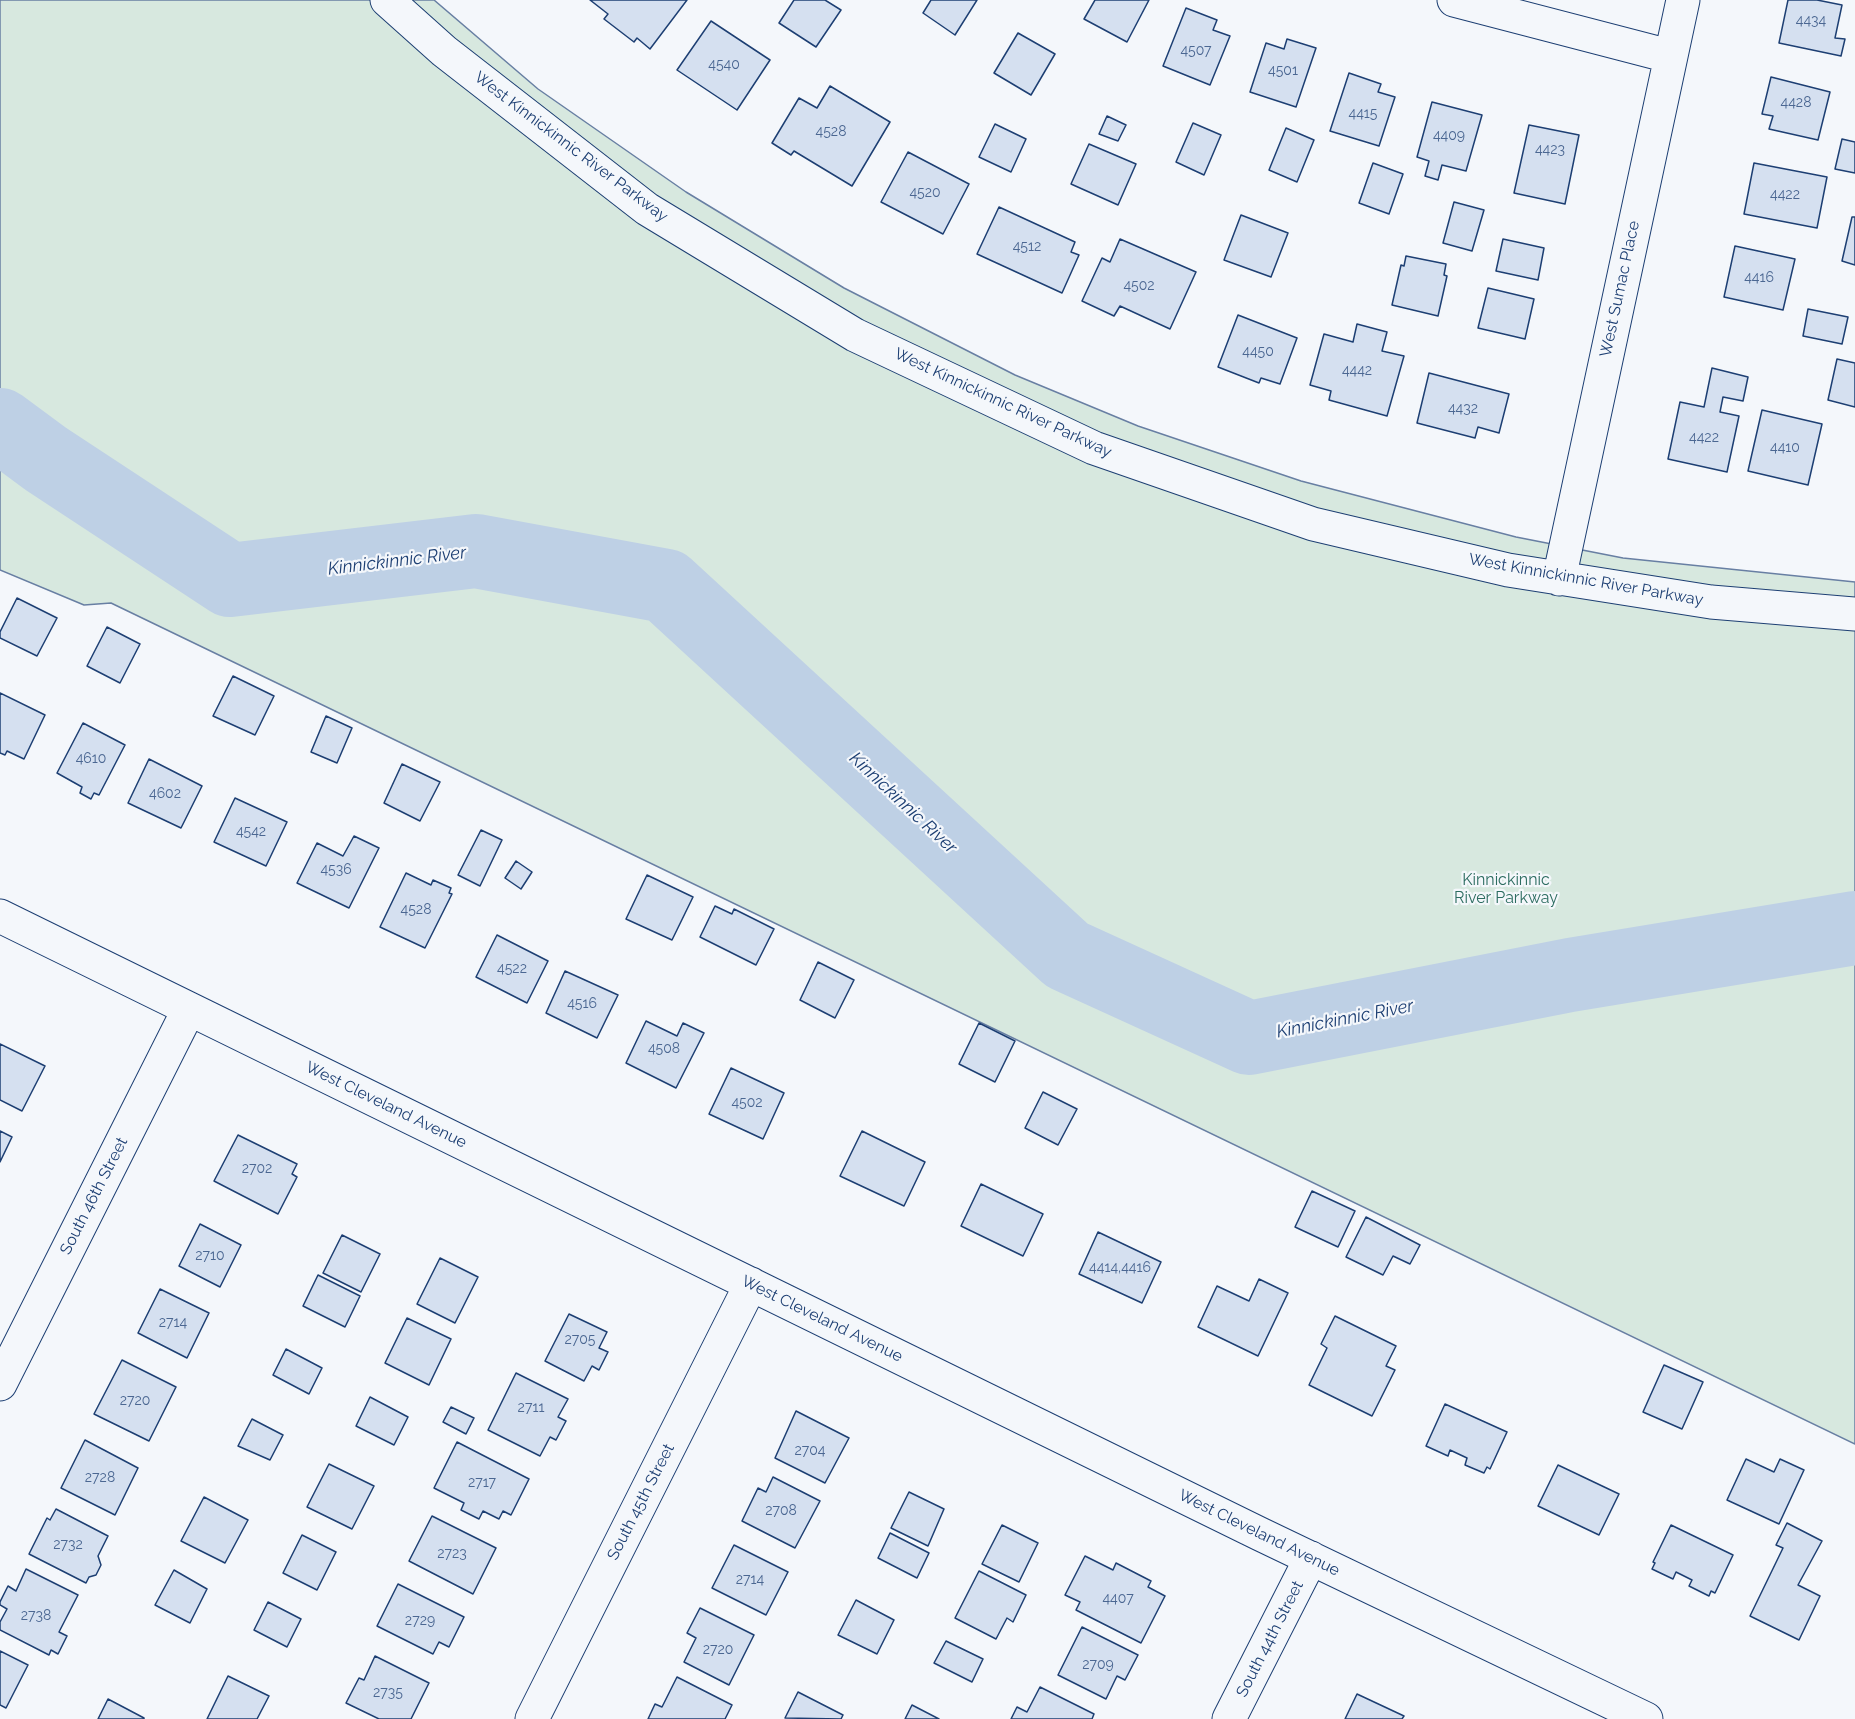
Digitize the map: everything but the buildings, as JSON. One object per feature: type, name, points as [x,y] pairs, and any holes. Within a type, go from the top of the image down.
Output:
[{"type":"street","name":"West Kinnickinnic River Parkway","points":[[387,0],[444,51],[647,209],[855,335],[1105,452],[1313,524],[1508,570],[1711,602],[1855,614]]},
{"type":"street","points":[[1454,0],[1669,56]]},
{"type":"street","name":"West Sumac Place","points":[[1559,579],[1669,56],[1683,0]]},
{"type":"street","name":"West Cleveland Avenue","points":[[0,916],[1311,1558],[1646,1719]]},
{"type":"street","name":"South 46th Street","points":[[0,1384],[189,1009]]},
{"type":"street","name":"South 45th Street","points":[[532,1719],[751,1284]]},
{"type":"street","name":"South 44th Street","points":[[1229,1719],[1311,1558]]},
{"type":"green space","name":"Kinnickinnic River Parkway","points":[[0,0],[434,0],[538,89],[686,192],[844,288],[1015,375],[1138,426],[1301,481],[1516,537],[1623,558],[1855,582],[1855,1444],[111,603],[84,605],[0,570]]},
{"type":"waterway","name":"Kinnickinnic River","points":[[0,425],[46,459],[230,580],[476,551],[666,586],[1067,955],[1249,1038],[1570,975],[1855,928]]}]
